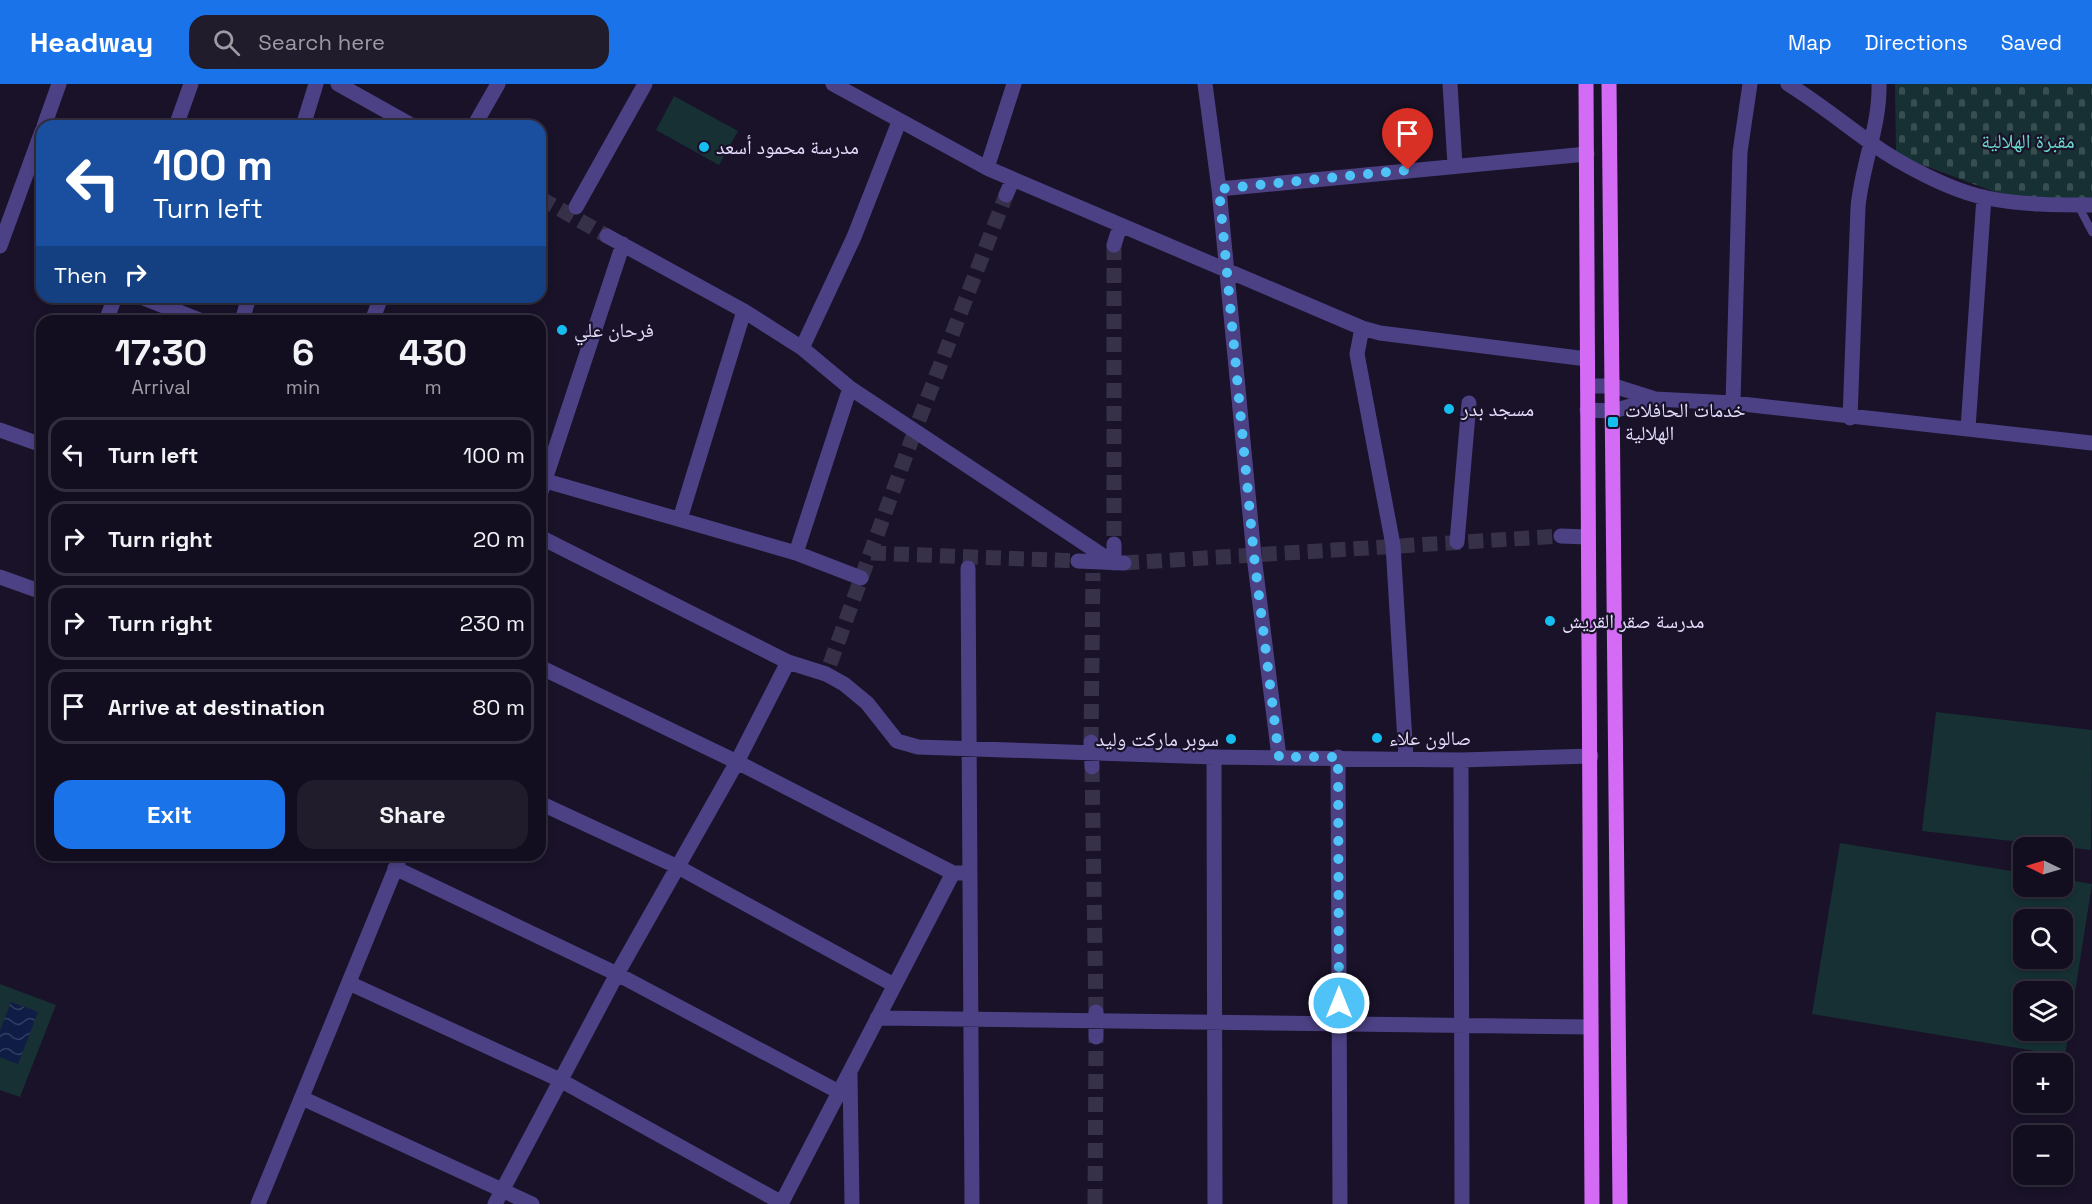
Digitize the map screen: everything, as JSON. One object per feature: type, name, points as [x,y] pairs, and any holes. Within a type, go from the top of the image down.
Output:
[{"type":"main road","points":[[1586,84],[1592,1204]]},
{"type":"main road","points":[[1610,84],[1620,1204]]},
{"type":"street","points":[[46,120],[58,84]]},
{"type":"street","points":[[178,120],[191,84]]},
{"type":"street","points":[[305,120],[316,84]]},
{"type":"street","points":[[338,84],[403,120]]},
{"type":"street","points":[[477,120],[498,84]]},
{"type":"street","points":[[576,207],[645,84]]},
{"type":"street","points":[[833,84],[987,168],[1362,328],[1380,333],[1587,359]]},
{"type":"street","points":[[987,168],[1014,84]]},
{"type":"street","points":[[1205,84],[1219,189],[1254,556],[1279,757]]},
{"type":"street","points":[[1450,84],[1455,165]]},
{"type":"street","points":[[1733,403],[1740,152],[1750,84]]},
{"type":"street","points":[[1788,84],[1820,103],[1872,144],[1924,174],[1984,197],[2032,205],[2085,205]]},
{"type":"street","points":[[1850,418],[1858,207],[1862,175],[1880,110],[1879,84]]},
{"type":"street","points":[[802,348],[854,237],[899,122]]},
{"type":"street","points":[[0,246],[36,147]]},
{"type":"street","points":[[1219,189],[1587,154]]},
{"type":"street","points":[[1006,195],[1013,179]]},
{"type":"street","points":[[1968,428],[1984,197]]},
{"type":"street","points":[[1114,245],[1120,226]]},
{"type":"street","points":[[607,236],[744,311],[802,348],[850,388],[1119,563]]},
{"type":"street","points":[[546,479],[622,244]]},
{"type":"street","points":[[156,303],[187,315]]},
{"type":"street","points":[[680,519],[744,311]]},
{"type":"street","points":[[1362,328],[1357,354],[1393,545],[1406,758]]},
{"type":"street","points":[[1587,386],[1614,386],[1655,399],[1733,403],[1850,418],[1968,428],[2092,443]]},
{"type":"street","points":[[796,553],[850,388]]},
{"type":"street","points":[[1587,410],[1613,411],[1655,399]]},
{"type":"street","points":[[1457,542],[1469,403]]},
{"type":"street","points":[[0,430],[36,443]]},
{"type":"street","points":[[546,489],[680,519],[796,553],[861,578]]},
{"type":"street","points":[[1561,536],[1587,537]]},
{"type":"street","points":[[546,540],[788,662],[828,669],[862,698],[897,741],[918,747],[1091,755],[1214,757],[1461,760],[1591,756]]},
{"type":"street","points":[[1114,544],[1119,563]]},
{"type":"street","points":[[1088,565],[1119,563]]},
{"type":"street","points":[[968,568],[969,750],[961,873],[971,1021],[972,1204]]},
{"type":"street","points":[[0,577],[36,590]]},
{"type":"street","points":[[495,1204],[617,974],[736,762],[788,662]]},
{"type":"street","points":[[546,670],[961,873]]},
{"type":"street","points":[[1214,757],[1215,1204]]},
{"type":"street","points":[[1338,757],[1340,1204]]},
{"type":"street","points":[[1461,760],[1462,1204]]},
{"type":"street","points":[[546,806],[678,867],[894,985]]},
{"type":"street","points":[[258,1204],[398,862],[617,974],[839,1092]]},
{"type":"street","points":[[349,982],[560,1080],[782,1203],[894,985],[961,873]]},
{"type":"street","points":[[877,1018],[1096,1024],[1591,1027]]},
{"type":"street","points":[[850,1071],[852,1204]]},
{"type":"street","points":[[302,1098],[532,1204]]},
{"type":"lane","points":[[2085,205],[2092,232]]},
{"type":"green space","name":"مقبرة الهلالية","points":[[1895,84],[2092,84],[2092,200],[2016,200],[1896,155]]},
{"type":"green space","points":[[674,96],[738,131],[719,165],[656,130]]},
{"type":"green space","points":[[1936,712],[2092,730],[2091,850],[2073,848],[2073,837],[2013,837],[2013,841],[1922,831]]},
{"type":"green space","points":[[1840,843],[2013,871],[2013,897],[2073,897],[2073,881],[2092,884],[2073,1005],[2073,981],[2013,981],[2013,1041],[2067,1041],[2065,1053],[2047,1053],[1812,1014]]},
{"type":"green space","points":[[0,984],[56,1005],[20,1097],[0,1090]]},
{"type":"water","points":[[11,1002],[38,1012],[18,1064],[0,1057],[0,1031]]},
{"type":"tunnel","points":[[919,420],[1006,195]]},
{"type":"tunnel","points":[[546,201],[607,236]]},
{"type":"tunnel","points":[[1114,245],[1114,544]]},
{"type":"tunnel","points":[[830,664],[913,436]]},
{"type":"tunnel","points":[[1124,563],[1561,536]]},
{"type":"tunnel","points":[[871,553],[1078,561]]},
{"type":"tunnel","points":[[1091,742],[1093,573]]},
{"type":"tunnel","points":[[1092,767],[1096,1012]]},
{"type":"tunnel","points":[[1095,1204],[1096,1037]]},
{"type":"place","name":"مدرسة محمود أسعد","points":[[704,147]]},
{"type":"place","name":"فرحان علي","points":[[562,330]]},
{"type":"place","name":"مسجد بدر","points":[[1449,409]]},
{"type":"place","name":"خدمات الحافلات الهلالية","points":[[1613,422]]},
{"type":"place","name":"مدرسة صقر القريش","points":[[1550,621]]},
{"type":"place","name":"صالون علاء","points":[[1377,738]]},
{"type":"place","name":"سوبر ماركت وليد","points":[[1231,739]]},
{"type":"route","points":[[1339,1003],[1338,757],[1279,757],[1254,556],[1219,189],[1408,170]]}]
